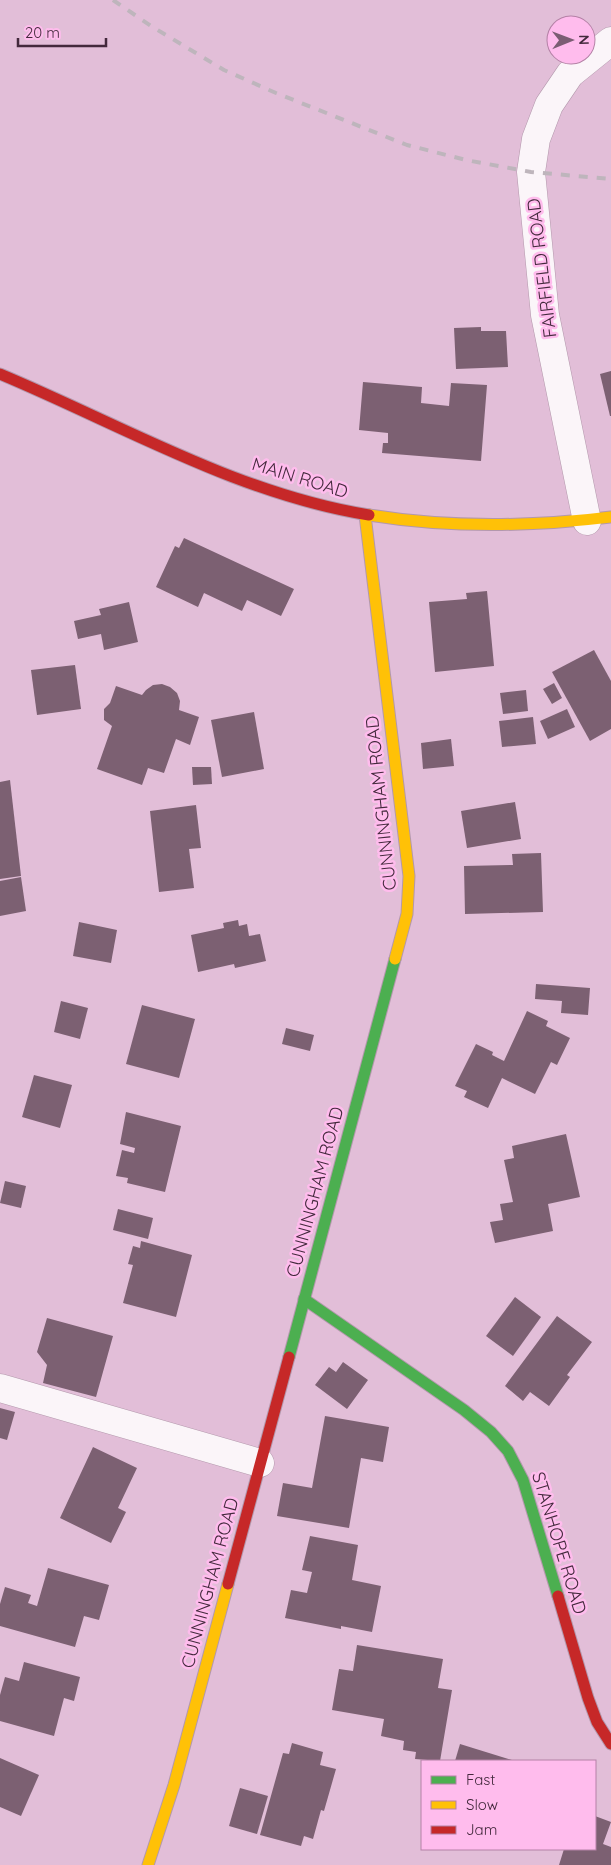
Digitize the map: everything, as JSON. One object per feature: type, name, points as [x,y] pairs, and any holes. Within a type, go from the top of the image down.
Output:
[{"type":"street","name":"FAIRFIELD ROAD","points":[[599,519],[545,315],[531,172],[536,139],[549,105],[570,74],[611,41]]},
{"type":"street","name":"MAIN ROAD","points":[[0,374],[69,403],[186,457],[270,490],[323,506],[365,515],[427,524],[476,527],[524,527],[599,519]]},
{"type":"street","name":"CUNNINGHAM ROAD","points":[[148,1865],[176,1775],[407,914],[409,876],[404,827],[365,515]]},
{"type":"street","name":"STANHOPE ROAD","points":[[304,1299],[464,1410],[491,1432],[508,1451],[523,1480],[588,1698],[597,1722],[611,1744]]},
{"type":"street","points":[[0,1388],[260,1463]]},
{"type":"building","points":[[481,327],[481,331],[506,331],[508,367],[456,369],[454,328]]},
{"type":"building","points":[[611,371],[611,416],[610,416],[600,374]]},
{"type":"building","points":[[363,382],[422,387],[421,403],[449,406],[451,383],[487,385],[481,461],[382,453],[383,443],[388,443],[388,433],[359,430]]},
{"type":"building","points":[[184,538],[294,589],[281,616],[247,600],[242,611],[204,593],[198,607],[156,587],[175,546],[179,548]]},
{"type":"building","points":[[487,591],[494,666],[435,672],[429,602],[467,599],[466,593]]},
{"type":"building","points":[[129,602],[138,642],[104,650],[101,634],[78,639],[74,621],[101,615],[99,609]]},
{"type":"building","points":[[594,650],[611,681],[611,729],[590,741],[552,672]]},
{"type":"building","points":[[75,665],[81,709],[37,715],[31,670]]},
{"type":"building","points":[[554,683],[562,698],[552,704],[543,689]]},
{"type":"building","points":[[162,684],[170,687],[177,693],[180,701],[179,710],[199,717],[190,745],[176,739],[164,773],[148,768],[142,785],[97,769],[112,726],[104,720],[104,709],[110,703],[116,686],[142,695],[153,685]]},
{"type":"building","points":[[526,690],[528,711],[503,714],[500,693]]},
{"type":"building","points":[[567,709],[575,727],[548,739],[540,721]]},
{"type":"building","points":[[254,712],[264,769],[222,777],[211,720]]},
{"type":"building","points":[[533,717],[536,744],[502,747],[499,721]]},
{"type":"building","points":[[451,739],[454,766],[423,769],[421,743]]},
{"type":"building","points":[[192,767],[211,767],[212,784],[193,785]]},
{"type":"building","points":[[10,780],[21,876],[0,879],[0,782]]},
{"type":"building","points":[[515,802],[521,839],[467,848],[461,811]]},
{"type":"building","points":[[196,805],[201,848],[189,849],[194,888],[159,892],[150,811]]},
{"type":"building","points":[[541,853],[543,912],[465,914],[464,866],[513,865],[512,854]]},
{"type":"building","points":[[21,877],[26,911],[0,916],[0,881]]},
{"type":"building","points":[[238,920],[239,926],[247,924],[249,936],[260,934],[266,961],[235,968],[234,964],[198,972],[191,935],[224,928],[223,923]]},
{"type":"building","points":[[79,922],[117,930],[111,963],[73,956]]},
{"type":"building","points":[[536,984],[590,988],[588,1015],[561,1013],[562,1001],[535,999]]},
{"type":"building","points":[[61,1001],[88,1008],[80,1039],[54,1032]]},
{"type":"building","points":[[142,1005],[195,1019],[179,1078],[126,1064]]},
{"type":"building","points":[[527,1011],[548,1021],[546,1026],[570,1038],[557,1065],[551,1062],[535,1094],[502,1078],[488,1108],[464,1097],[467,1091],[455,1086],[476,1044],[493,1052],[492,1055],[504,1061]]},
{"type":"building","points":[[286,1028],[314,1035],[310,1051],[282,1044]]},
{"type":"building","points":[[34,1075],[72,1085],[60,1128],[22,1117]]},
{"type":"building","points":[[126,1112],[181,1126],[165,1192],[127,1183],[128,1178],[116,1176],[122,1150],[134,1153],[135,1148],[120,1144]]},
{"type":"building","points":[[566,1134],[580,1197],[548,1204],[553,1231],[495,1243],[490,1222],[503,1220],[500,1204],[513,1202],[504,1160],[514,1158],[512,1146]]},
{"type":"building","points":[[5,1181],[26,1186],[21,1208],[0,1203]]},
{"type":"building","points":[[118,1209],[153,1218],[148,1239],[113,1230]]},
{"type":"building","points":[[141,1241],[192,1255],[176,1317],[123,1303],[133,1265],[128,1264],[133,1246],[140,1248]]},
{"type":"building","points":[[515,1297],[541,1317],[513,1356],[486,1336]]},
{"type":"building","points":[[557,1316],[592,1342],[567,1375],[570,1377],[549,1406],[530,1392],[523,1401],[505,1386]]},
{"type":"building","points":[[47,1318],[113,1336],[96,1397],[43,1383],[47,1365],[37,1352]]},
{"type":"building","points":[[343,1362],[368,1380],[347,1409],[315,1385],[329,1367],[336,1372]]},
{"type":"building","points":[[0,1408],[15,1412],[7,1440],[0,1438]]},
{"type":"building","points":[[325,1416],[389,1427],[383,1462],[361,1458],[349,1528],[277,1516],[283,1483],[312,1488]]},
{"type":"building","points":[[93,1447],[137,1468],[118,1508],[126,1512],[111,1543],[60,1518]]},
{"type":"building","points":[[310,1536],[358,1545],[352,1580],[381,1586],[372,1632],[341,1626],[341,1629],[285,1618],[291,1590],[307,1593],[312,1572],[302,1570]]},
{"type":"building","points":[[48,1568],[109,1585],[99,1620],[84,1616],[75,1647],[0,1626],[0,1604],[5,1587],[31,1595],[28,1603],[37,1606]]},
{"type":"building","points":[[357,1645],[443,1659],[438,1688],[452,1690],[440,1760],[415,1759],[416,1752],[403,1750],[404,1741],[381,1736],[384,1719],[332,1710],[339,1669],[353,1671]]},
{"type":"building","points":[[24,1662],[80,1677],[74,1701],[64,1698],[54,1736],[0,1721],[0,1695],[5,1677],[19,1681]]},
{"type":"building","points":[[292,1743],[323,1752],[320,1765],[336,1769],[324,1811],[321,1810],[313,1839],[304,1836],[301,1846],[260,1835],[283,1753],[289,1754]]},
{"type":"building","points":[[460,1744],[512,1760],[455,1760]]},
{"type":"building","points":[[0,1758],[39,1775],[21,1816],[0,1807]]},
{"type":"building","points":[[240,1788],[268,1796],[257,1834],[229,1826]]},
{"type":"building","points":[[596,1816],[611,1822],[603,1844],[611,1847],[611,1865],[559,1865],[564,1850],[596,1850]]},
{"type":"railway","points":[[113,0],[151,26],[224,70],[276,93],[407,145],[466,160],[531,172],[611,179]]},
{"type":"traffic: fast","points":[[289,1357],[395,959]]},
{"type":"traffic: fast","points":[[304,1299],[464,1410],[491,1432],[508,1451],[523,1480],[558,1596]]},
{"type":"traffic: slow","points":[[365,515],[409,876],[407,914],[395,959]]},
{"type":"traffic: slow","points":[[369,515],[430,522],[490,525],[550,523],[611,517]]},
{"type":"traffic: slow","points":[[148,1865],[174,1785],[228,1584]]},
{"type":"traffic: jam","points":[[0,374],[227,475],[321,505],[369,515]]},
{"type":"traffic: jam","points":[[228,1584],[289,1357]]},
{"type":"traffic: jam","points":[[558,1596],[588,1698],[597,1722],[611,1744]]}]
